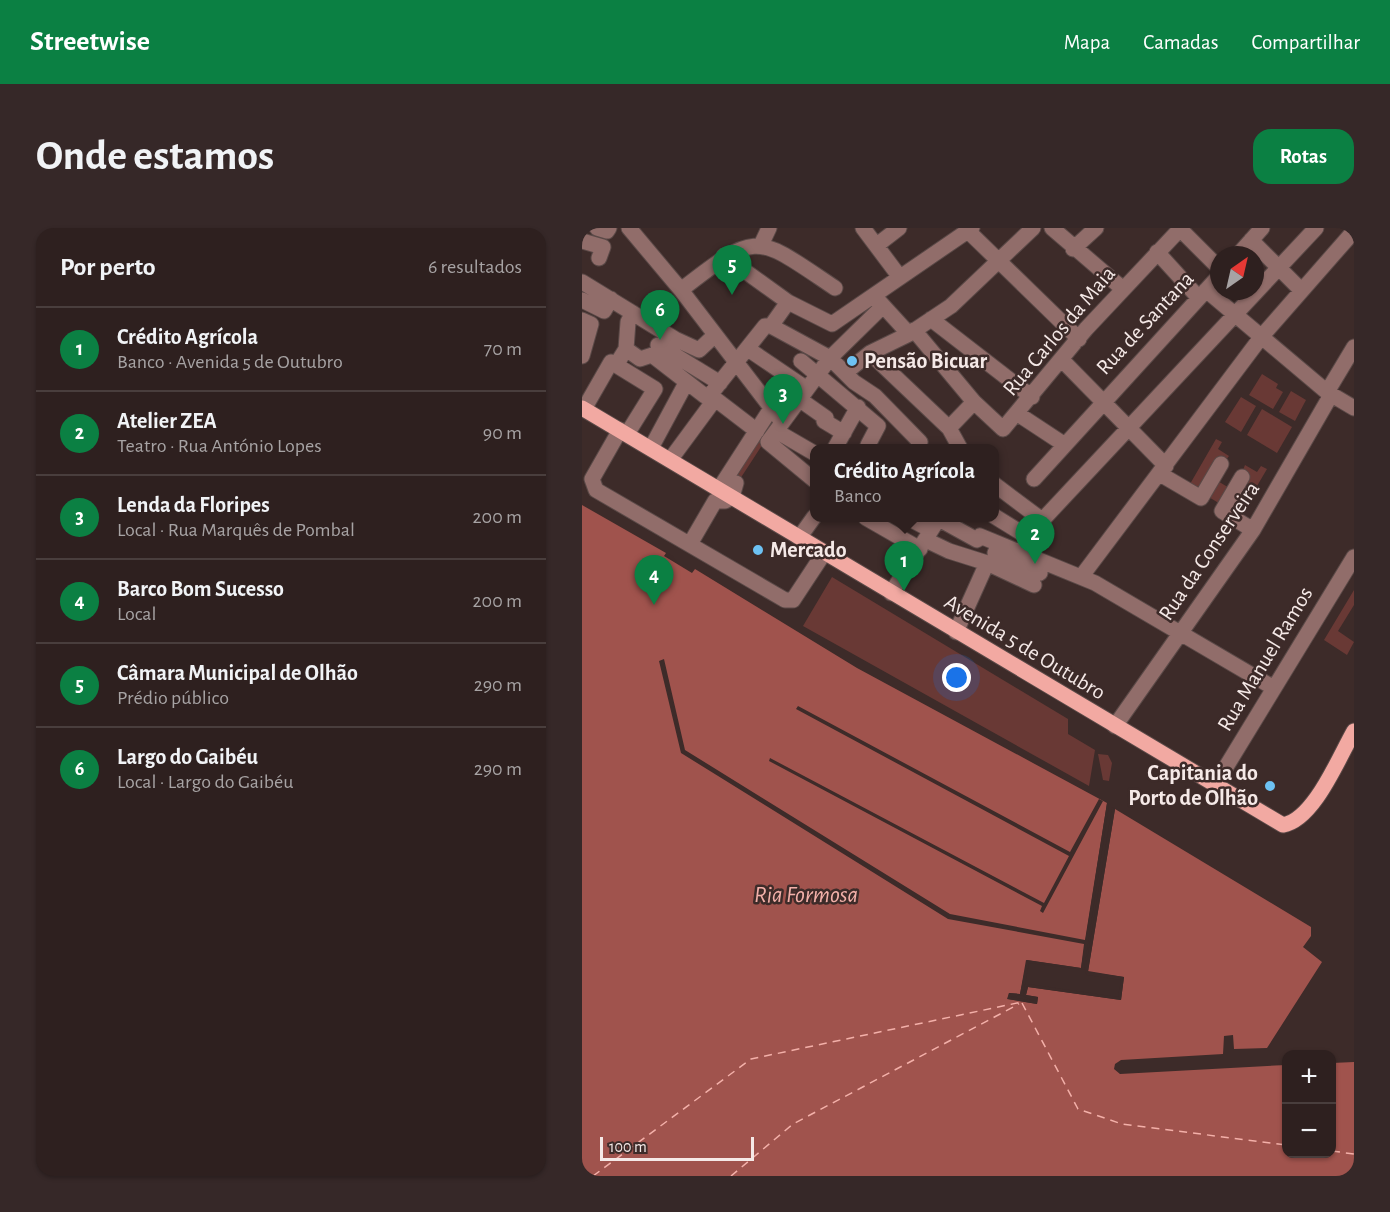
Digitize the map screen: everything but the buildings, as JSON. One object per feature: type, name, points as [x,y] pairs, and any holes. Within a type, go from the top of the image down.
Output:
[{"type":"main road","name":"Avenida 5 de Outubro","points":[[583,408],[670,460],[729,490],[799,538],[1283,825],[1293,823],[1306,813],[1354,731]]},
{"type":"street","points":[[597,228],[607,231],[609,228]]},
{"type":"street","points":[[761,245],[769,228]]},
{"type":"street","points":[[862,228],[899,276]]},
{"type":"street","points":[[877,245],[899,228]]},
{"type":"street","points":[[845,374],[870,353],[912,332],[951,306],[1033,228]]},
{"type":"street","points":[[1052,228],[1073,249],[1122,289]]},
{"type":"street","points":[[1073,249],[1096,228]]},
{"type":"street","points":[[1246,246],[1262,228]]},
{"type":"street","points":[[625,229],[681,290],[772,407],[771,431],[810,475]]},
{"type":"street","points":[[690,544],[715,501],[725,501],[729,490],[771,431],[899,276],[970,229],[1079,339]]},
{"type":"street","points":[[1176,230],[1210,260]]},
{"type":"street","name":"Rua Carlos da Maia","points":[[974,402],[1003,429],[1122,289],[1176,230]]},
{"type":"street","points":[[1025,544],[1042,520],[1130,429],[1234,313],[1279,267],[1308,231]]},
{"type":"street","points":[[1082,577],[1262,336],[1351,234]]},
{"type":"street","points":[[1251,240],[1301,290]]},
{"type":"street","points":[[582,241],[603,247],[599,258]]},
{"type":"street","points":[[681,290],[724,256],[761,245],[777,249],[835,288]]},
{"type":"street","points":[[724,256],[788,302],[832,324],[878,300]]},
{"type":"street","points":[[1152,256],[1202,293],[1234,313],[1329,393],[1354,408]]},
{"type":"street","points":[[582,282],[633,313],[686,383],[705,396],[715,392]]},
{"type":"street","name":"Rua de Santana","points":[[1034,479],[1210,285]]},
{"type":"street","points":[[582,356],[591,324],[584,321],[587,302],[604,311],[611,299]]},
{"type":"street","points":[[878,300],[912,332],[974,402],[950,428]]},
{"type":"street","points":[[771,326],[788,302]]},
{"type":"street","points":[[616,365],[626,349],[628,322],[633,313]]},
{"type":"street","points":[[931,319],[1032,397]]},
{"type":"street","points":[[670,460],[715,392],[765,326],[771,326],[830,358],[845,374],[881,403],[920,442],[919,444]]},
{"type":"street","points":[[626,349],[640,359],[659,349],[699,350],[715,335]]},
{"type":"street","name":"Rua da Conserveira","points":[[1115,726],[1253,530],[1354,347]]},
{"type":"street","points":[[659,349],[650,386],[624,432],[592,479],[592,485],[596,490],[788,601],[800,593],[824,553]]},
{"type":"street","points":[[659,349],[771,431],[810,451]]},
{"type":"street","points":[[748,349],[803,394],[826,418],[824,421],[866,444]]},
{"type":"street","points":[[870,353],[950,428],[958,444]]},
{"type":"street","points":[[1062,360],[1130,429],[1163,470],[1201,498],[1221,464]]},
{"type":"street","points":[[801,361],[878,426],[872,444]]},
{"type":"street","points":[[583,408],[611,362],[650,386]]},
{"type":"street","points":[[651,448],[686,383]]},
{"type":"street","points":[[837,444],[845,431],[863,412],[881,403]]},
{"type":"street","points":[[771,431],[772,407]]},
{"type":"street","points":[[1018,414],[1065,445]]},
{"type":"street","points":[[1242,477],[1222,511],[1253,530]]},
{"type":"street","points":[[999,488],[1042,520]]},
{"type":"street","points":[[999,521],[1025,544],[1040,573]]},
{"type":"street","points":[[799,538],[810,522]]},
{"type":"street","points":[[886,522],[977,540],[980,536],[999,544],[1025,544]]},
{"type":"street","points":[[915,522],[931,531],[949,551],[987,563],[1040,573],[1082,577],[1095,582],[1274,688]]},
{"type":"street","points":[[891,593],[931,531]]},
{"type":"street","points":[[999,544],[995,553],[1040,573]]},
{"type":"street","name":"Rua Manuel Ramos","points":[[1215,785],[1354,557]]},
{"type":"street","points":[[956,632],[987,563]]},
{"type":"shaded area","points":[[1262,374],[1278,384],[1276,388],[1283,392],[1273,409],[1249,395]]},
{"type":"shaded area","points":[[1291,391],[1306,400],[1295,421],[1279,412]]},
{"type":"shaded area","points":[[1241,397],[1256,406],[1241,432],[1225,422]]},
{"type":"shaded area","points":[[1262,409],[1292,427],[1277,453],[1247,435]]},
{"type":"shaded area","points":[[771,419],[778,421],[740,479],[731,473]]},
{"type":"shaded area","points":[[1216,439],[1222,442],[1218,449],[1229,456],[1201,492],[1190,484]]},
{"type":"shaded area","points":[[1245,465],[1257,472],[1261,466],[1267,469],[1240,515],[1228,508]]},
{"type":"shaded area","points":[[1216,480],[1231,489],[1222,505],[1207,496]]},
{"type":"shaded area","points":[[832,577],[1068,719],[1068,734],[1095,750],[1089,786],[803,626]]},
{"type":"shaded area","points":[[1354,590],[1354,605],[1338,631],[1354,642],[1347,655],[1324,640]]},
{"type":"shaded area","points":[[1098,754],[1108,755],[1112,763],[1109,781],[1103,780]]},
{"type":"water","name":"Ria Formosa","points":[[582,505],[666,553],[664,556],[692,573],[695,569],[857,668],[1107,803],[1081,968],[1027,960],[1020,994],[1009,993],[1008,999],[1037,1004],[1038,997],[1026,995],[1028,987],[1121,1000],[1124,977],[1088,972],[1115,809],[1311,927],[1311,936],[1303,947],[1322,962],[1267,1048],[1234,1049],[1233,1035],[1224,1036],[1223,1054],[1121,1060],[1115,1064],[1114,1069],[1120,1074],[1282,1065],[1282,1158],[1336,1158],[1336,1063],[1354,1062],[1354,1176],[582,1176]]},
{"type":"pier","points":[[664,659],[685,750],[950,914],[1085,940],[1107,803],[1109,805],[1084,970],[1029,963],[1023,995],[1011,997],[1034,1001],[1023,996],[1028,984],[1118,997],[1121,980],[1087,975],[1085,972],[1112,807],[1115,809],[1088,971],[1124,977],[1121,1000],[1028,987],[1026,995],[1038,997],[1037,1004],[1007,999],[1009,993],[1020,994],[1026,960],[1081,968],[1084,944],[948,919],[681,753],[659,661]]},
{"type":"pier","points":[[798,706],[1070,852],[1099,799],[1103,801],[1043,913],[1040,911],[1042,906],[769,761],[770,758],[1044,903],[1069,856],[796,709]]},
{"type":"ferry route","points":[[593,1176],[751,1059],[1022,1002]]},
{"type":"ferry route","points":[[1022,1003],[1078,1109],[1122,1124],[1282,1144]]},
{"type":"ferry route","points":[[731,1176],[793,1124],[1019,1004]]},
{"type":"ferry route","points":[[1336,1152],[1354,1154]]},
{"type":"place","name":"Câmara Municipal de Olhão","points":[[732,295]]},
{"type":"place","name":"Largo do Gaibéu","points":[[660,340]]},
{"type":"place","name":"Pensão Bicuar","points":[[852,361]]},
{"type":"place","name":"Lenda da Floripes","points":[[783,424]]},
{"type":"place","name":"Mercado","points":[[758,550]]},
{"type":"place","name":"Atelier ZEA","points":[[1035,564]]},
{"type":"place","name":"Crédito Agrícola","points":[[904,591]]},
{"type":"place","name":"Barco Bom Sucesso","points":[[654,605]]},
{"type":"place","name":"Capitania do Porto de Olhão","points":[[1270,786]]}]
